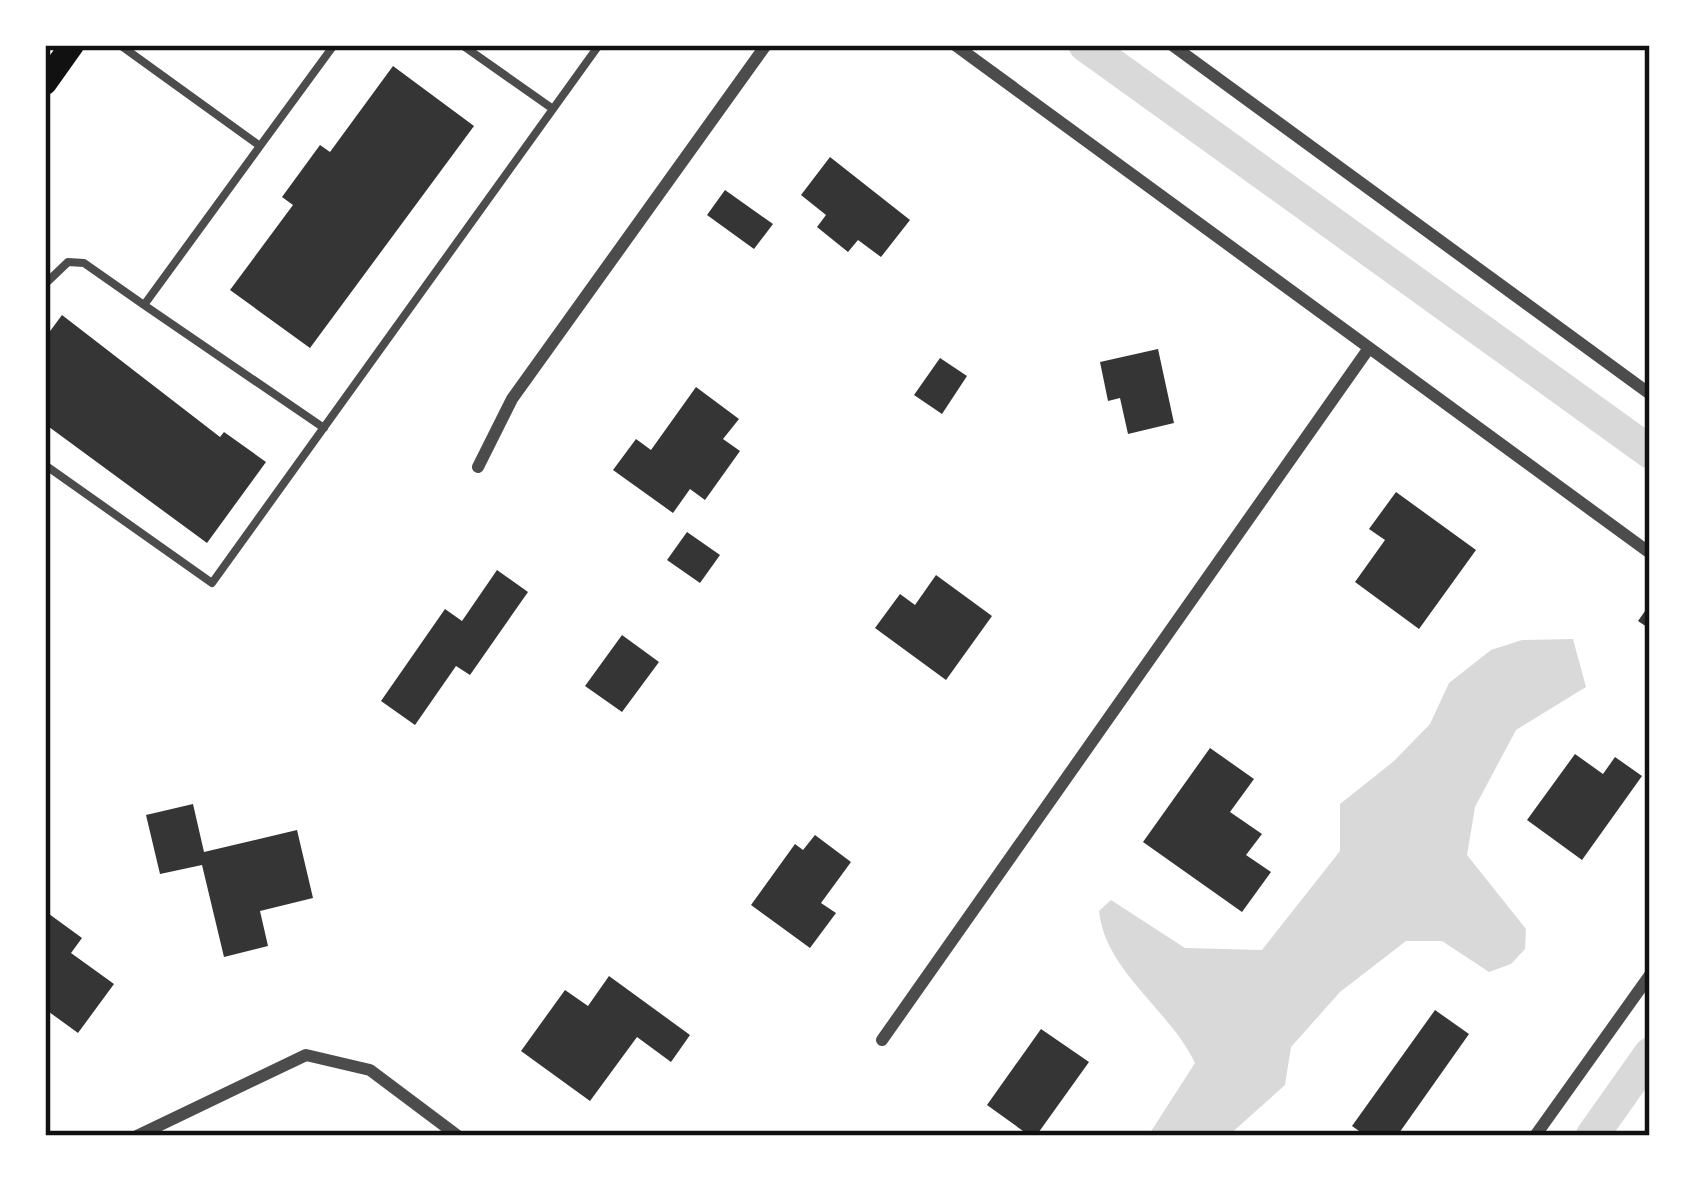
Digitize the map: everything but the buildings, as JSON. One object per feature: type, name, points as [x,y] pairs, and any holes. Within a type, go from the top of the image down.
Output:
[{"type":"main road","points":[[45,82],[72,45]]},
{"type":"street","points":[[478,467],[512,399],[766,45]]},
{"type":"street","points":[[955,45],[1650,553]]},
{"type":"street","points":[[1172,45],[1650,394]]},
{"type":"street","points":[[882,1040],[1369,348]]},
{"type":"street","points":[[1535,1136],[1650,974]]},
{"type":"street","points":[[136,1136],[306,1055],[370,1070],[458,1136]]},
{"type":"lane","points":[[120,45],[260,146]]},
{"type":"lane","points":[[144,305],[334,45]]},
{"type":"lane","points":[[462,45],[553,109]]},
{"type":"lane","points":[[45,465],[212,584],[599,45]]},
{"type":"lane","points":[[45,284],[68,262],[84,263],[324,428]]},
{"type":"shaded area","points":[[1573,639],[1586,687],[1516,730],[1475,807],[1467,855],[1526,929],[1525,949],[1511,964],[1489,972],[1442,941],[1406,941],[1340,992],[1291,1047],[1285,1085],[1228,1136],[1148,1136],[1195,1063],[1113,953],[1099,911],[1111,900],[1185,948],[1262,950],[1340,851],[1340,804],[1394,761],[1430,724],[1449,683],[1491,650],[1522,640]]},
{"type":"waterway","points":[[1085,45],[1650,452]]},
{"type":"waterway","points":[[1592,1136],[1650,1054]]}]
